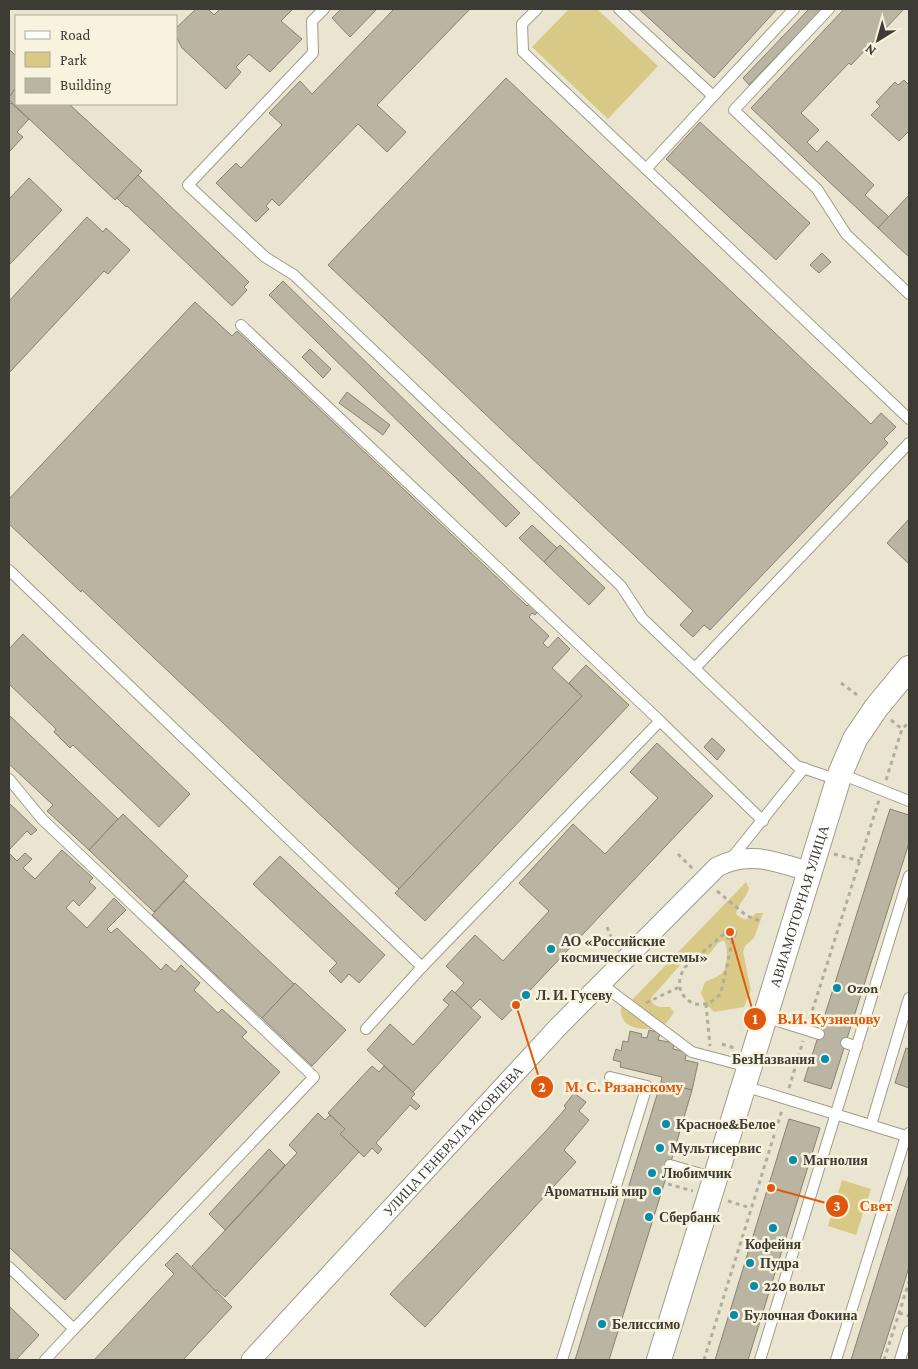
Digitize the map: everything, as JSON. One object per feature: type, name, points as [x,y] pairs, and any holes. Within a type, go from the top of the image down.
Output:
[{"type":"street","name":"АВИАМОТОРНАЯ УЛИЦА","points":[[659,1360],[839,777],[855,739],[876,708],[909,668]]},
{"type":"street","points":[[730,860],[756,858],[810,872]]},
{"type":"street","name":"УЛИЦА ГЕНЕРАЛА ЯКОВЛЕВА","points":[[251,1360],[600,983],[717,867],[730,860]]},
{"type":"lane","points":[[324,9],[312,21],[313,53],[188,185],[265,257],[294,275],[621,586],[642,618],[797,766],[882,790],[909,801]]},
{"type":"lane","points":[[537,9],[522,24],[523,52],[909,419]]},
{"type":"lane","points":[[619,9],[713,96]]},
{"type":"lane","points":[[646,169],[794,9]]},
{"type":"lane","points":[[829,9],[734,110],[817,188],[846,234],[909,294]]},
{"type":"lane","points":[[241,325],[660,720],[763,821]]},
{"type":"lane","points":[[695,668],[909,443]]},
{"type":"lane","points":[[9,570],[422,967]]},
{"type":"lane","points":[[366,1029],[422,967],[660,720]]},
{"type":"lane","points":[[730,860],[804,768]]},
{"type":"lane","points":[[9,778],[42,819],[314,1076],[45,1360]]},
{"type":"lane","points":[[760,1360],[909,876]]},
{"type":"lane","points":[[600,983],[692,1052],[750,1065],[785,1098],[871,1125],[908,1134],[836,1360]]},
{"type":"lane","points":[[871,1125],[909,998]]},
{"type":"lane","points":[[765,1017],[819,1034]]},
{"type":"lane","points":[[846,1043],[857,1047]]},
{"type":"lane","points":[[562,1360],[647,1086],[610,1078]]},
{"type":"lane","points":[[627,1152],[638,1156]]},
{"type":"lane","points":[[670,1165],[715,1178]]},
{"type":"lane","points":[[9,1267],[74,1329]]},
{"type":"lane","points":[[900,1360],[909,1331]]},
{"type":"path","points":[[704,1360],[882,790],[902,729],[909,722]]},
{"type":"path","points":[[829,852],[860,860]]},
{"type":"path","points":[[678,854],[694,869]]},
{"type":"path","points":[[716,891],[747,916],[763,922]]},
{"type":"path","points":[[731,927],[736,932],[733,938],[721,993],[716,999],[706,1004],[694,1004],[687,1000],[679,987],[681,972],[724,934],[725,930],[731,927]]},
{"type":"path","points":[[724,934],[726,937],[733,938]]},
{"type":"path","points":[[635,1009],[679,987]]},
{"type":"path","points":[[706,1004],[710,1047],[707,1056]]},
{"type":"path","points":[[722,1044],[750,1065],[796,1066]]},
{"type":"path","points":[[668,1184],[694,1191]]},
{"type":"path","points":[[724,1200],[751,1208]]},
{"type":"path","points":[[884,1360],[909,1282]]},
{"type":"path","points":[[899,1313],[909,1316]]},
{"type":"green space","points":[[569,9],[597,9],[658,66],[608,119],[532,47]]},
{"type":"green space","points":[[746,882],[749,888],[748,892],[738,907],[736,914],[746,919],[751,918],[756,913],[763,913],[754,938],[745,946],[743,952],[751,990],[744,1007],[714,1012],[706,1004],[701,993],[705,982],[719,975],[725,969],[727,956],[724,940],[718,943],[710,953],[700,959],[682,963],[651,998],[653,1004],[659,1007],[670,1007],[674,1012],[665,1024],[650,1029],[643,1029],[636,1028],[624,1021],[621,1015],[621,1008],[631,1001]]},
{"type":"green space","points":[[842,1180],[871,1189],[856,1235],[828,1226]]},
{"type":"building","points":[[196,9],[208,9],[214,15],[220,9],[293,9],[281,21],[302,39],[270,72],[249,54],[236,67],[241,72],[226,89],[182,48],[178,40],[178,26]]},
{"type":"building","points":[[341,9],[377,9],[350,37],[332,18]]},
{"type":"building","points":[[394,9],[470,9],[377,105],[406,132],[387,152],[358,124],[279,206],[272,199],[266,206],[269,209],[256,222],[216,183],[236,163],[241,168],[282,125],[269,113],[300,81],[312,94]]},
{"type":"building","points":[[639,9],[777,9],[714,78]]},
{"type":"building","points":[[809,9],[822,9],[749,85],[743,78]]},
{"type":"building","points":[[844,9],[904,9],[851,65],[849,63],[801,113],[819,130],[807,142],[817,152],[827,141],[874,185],[865,195],[889,217],[878,228],[751,108]]},
{"type":"building","points":[[9,49],[15,55],[15,89],[9,97]]},
{"type":"building","points":[[506,78],[871,424],[881,413],[896,427],[884,439],[888,443],[710,630],[704,625],[693,637],[680,625],[693,611],[328,265]]},
{"type":"building","points":[[904,80],[909,85],[909,131],[899,141],[871,115],[880,106],[876,102],[895,82],[898,85]]},
{"type":"building","points":[[15,89],[15,105],[70,105],[142,171],[115,200],[9,100]]},
{"type":"building","points":[[11,103],[29,119],[17,132],[23,137],[9,152],[9,105]]},
{"type":"building","points":[[700,122],[810,223],[776,260],[666,159]]},
{"type":"building","points":[[138,175],[249,282],[244,287],[247,290],[232,306],[117,198]]},
{"type":"building","points":[[29,178],[62,210],[9,265],[9,199]]},
{"type":"building","points":[[909,195],[909,257],[878,228]]},
{"type":"building","points":[[87,217],[103,232],[106,228],[130,250],[108,274],[104,271],[9,373],[9,301]]},
{"type":"building","points":[[822,253],[831,262],[819,273],[810,265]]},
{"type":"building","points":[[283,281],[520,513],[506,527],[269,295]]},
{"type":"building","points":[[195,302],[232,336],[237,331],[527,606],[531,602],[539,610],[535,615],[532,613],[529,617],[549,636],[543,643],[548,648],[558,637],[570,649],[552,668],[582,696],[399,889],[82,590],[81,592],[9,524],[9,499]]},
{"type":"building","points":[[310,349],[331,369],[323,378],[302,357]]},
{"type":"building","points":[[347,392],[390,425],[383,435],[339,403]]},
{"type":"building","points":[[909,519],[909,564],[887,543]]},
{"type":"building","points":[[532,525],[557,548],[544,562],[519,538]]},
{"type":"building","points":[[560,545],[605,588],[589,605],[544,562]]},
{"type":"building","points":[[23,634],[190,794],[159,827],[73,745],[70,748],[54,732],[56,729],[9,684],[9,649]]},
{"type":"building","points":[[586,665],[629,705],[425,921],[395,893],[582,696],[569,683]]},
{"type":"building","points":[[9,715],[118,819],[89,850],[47,811],[53,805],[9,764]]},
{"type":"building","points":[[712,738],[725,750],[717,760],[704,747]]},
{"type":"building","points":[[657,743],[713,796],[502,1020],[480,999],[471,1008],[455,993],[464,983],[446,966],[475,935],[503,961],[549,911],[519,883],[573,824],[605,854],[658,798],[630,772]]},
{"type":"building","points":[[9,803],[37,830],[31,835],[27,831],[9,850]]},
{"type":"building","points":[[890,809],[909,815],[909,843],[831,1089],[804,1081]]},
{"type":"building","points":[[123,814],[188,876],[154,912],[89,850]]},
{"type":"building","points":[[62,850],[93,878],[89,882],[96,888],[79,906],[73,900],[66,908],[87,928],[114,898],[126,910],[107,929],[111,933],[117,928],[161,970],[166,964],[175,972],[181,965],[200,983],[194,990],[218,1013],[222,1009],[247,1032],[242,1037],[280,1072],[65,1300],[9,1247],[9,853],[17,861],[25,853],[32,859],[23,868],[35,879]]},
{"type":"building","points":[[280,856],[385,955],[359,983],[349,974],[341,983],[329,971],[337,963],[253,884]]},
{"type":"building","points":[[184,881],[294,984],[262,1018],[152,915]]},
{"type":"building","points":[[295,983],[346,1030],[312,1066],[262,1018]]},
{"type":"building","points":[[452,990],[481,1017],[413,1092],[367,1050],[390,1024],[413,1045],[449,1005],[443,1000]]},
{"type":"building","points":[[649,1030],[660,1033],[658,1040],[674,1043],[673,1049],[687,1052],[685,1060],[698,1063],[692,1090],[661,1082],[662,1077],[620,1067],[621,1062],[613,1060],[616,1049],[621,1051],[623,1041],[628,1042],[630,1031],[642,1034],[641,1037],[647,1038]]},
{"type":"building","points":[[906,1048],[909,1049],[909,1088],[895,1083]]},
{"type":"building","points":[[372,1066],[379,1072],[384,1066],[415,1094],[411,1098],[420,1106],[416,1110],[410,1105],[376,1143],[382,1149],[378,1154],[372,1148],[364,1157],[340,1134],[345,1129],[328,1113]]},
{"type":"building","points":[[661,1082],[692,1090],[670,1165],[609,1360],[575,1360]]},
{"type":"building","points":[[574,1093],[586,1102],[579,1111],[589,1120],[564,1150],[576,1162],[425,1327],[390,1294],[545,1132],[566,1108],[564,1106]]},
{"type":"building","points":[[318,1113],[325,1120],[330,1115],[345,1129],[340,1134],[359,1152],[225,1297],[217,1290],[215,1291],[192,1266],[297,1153],[289,1145]]},
{"type":"building","points":[[789,1119],[820,1128],[748,1360],[715,1360]]},
{"type":"building","points":[[269,1149],[285,1165],[225,1230],[209,1214]]},
{"type":"building","points":[[909,1174],[909,1267],[898,1303],[880,1360],[851,1360]]},
{"type":"building","points":[[177,1253],[232,1307],[183,1360],[94,1360],[174,1274],[165,1265]]},
{"type":"building","points":[[9,1306],[39,1335],[16,1360],[9,1360]]},
{"type":"place","name":"В.И. Кузнецову","points":[[730,932]]},
{"type":"place","name":"АО «Российские космические системы»","points":[[551,949]]},
{"type":"place","name":"Ozon","points":[[837,988]]},
{"type":"place","name":"Л. И. Гусеву","points":[[526,995]]},
{"type":"place","name":"М. С. Рязанскому","points":[[516,1005]]},
{"type":"place","name":"БезНазвания","points":[[825,1059]]},
{"type":"place","name":"Красное&Белое","points":[[666,1124]]},
{"type":"place","name":"Мультисервис","points":[[660,1148]]},
{"type":"place","name":"Магнолия","points":[[793,1160]]},
{"type":"place","name":"Любимчик","points":[[652,1173]]},
{"type":"place","name":"Свет","points":[[771,1188]]},
{"type":"place","name":"Ароматный мир","points":[[657,1191]]},
{"type":"place","name":"Сбербанк","points":[[649,1217]]},
{"type":"place","name":"Кофейня","points":[[773,1228]]},
{"type":"place","name":"Пудра","points":[[750,1263]]},
{"type":"place","name":"220 вольт","points":[[754,1286]]},
{"type":"place","name":"Булочная Фокина","points":[[734,1315]]},
{"type":"place","name":"Белиссимо","points":[[602,1324]]}]
